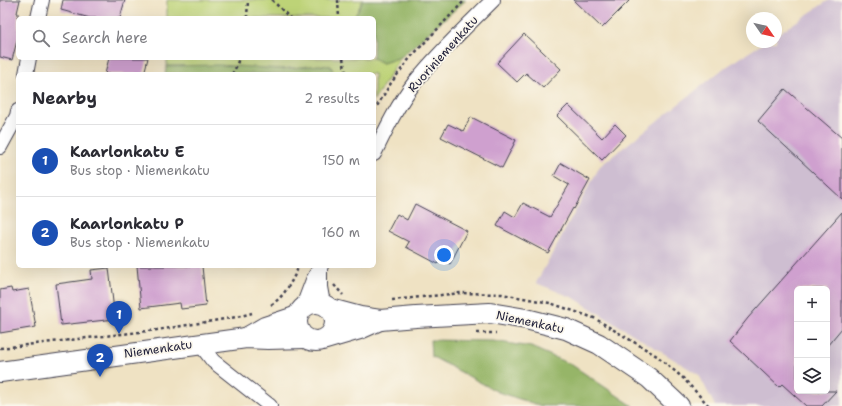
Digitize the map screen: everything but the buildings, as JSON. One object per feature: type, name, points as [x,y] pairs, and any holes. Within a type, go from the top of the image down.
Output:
[{"type":"street","points":[[38,16],[42,0]]},
{"type":"street","name":"Ruoriniemenkatu","points":[[376,150],[396,109],[414,83],[442,51],[493,0]]},
{"type":"street","points":[[26,72],[30,60]]},
{"type":"street","points":[[0,148],[16,118]]},
{"type":"street","points":[[319,268],[300,312],[298,328],[300,333],[305,338],[319,342],[331,335],[336,325],[336,319],[327,307],[320,268]]},
{"type":"street","points":[[300,312],[308,305],[316,303],[327,307]]},
{"type":"street","name":"Niemenkatu","points":[[327,307],[360,317],[380,320],[490,313],[526,319],[566,329],[599,344],[649,378],[679,406]]},
{"type":"street","name":"Niemenkatu","points":[[246,338],[265,326],[300,312]]},
{"type":"street","name":"Niemenkatu","points":[[326,339],[360,329],[380,320]]},
{"type":"street","name":"Niemenkatu","points":[[0,372],[246,338],[305,338]]},
{"type":"street","points":[[200,344],[213,361],[270,406]]},
{"type":"path","points":[[247,16],[248,0]]},
{"type":"path","points":[[272,0],[288,16]]},
{"type":"path","points":[[338,0],[339,16]]},
{"type":"path","points":[[376,108],[391,83],[410,58],[465,0]]},
{"type":"path","points":[[233,72],[238,60]]},
{"type":"path","points":[[343,60],[346,72]]},
{"type":"path","points":[[270,306],[280,299],[293,280],[298,268]]},
{"type":"path","points":[[0,348],[157,330],[237,318],[255,313]]},
{"type":"path","points":[[476,333],[499,333]]},
{"type":"shaded area","points":[[829,0],[842,0],[842,406],[715,406],[699,375],[574,298],[536,283],[600,166],[723,69],[756,48],[782,48],[782,31]]},
{"type":"green space","points":[[167,0],[363,0],[355,16],[167,16]]},
{"type":"green space","points":[[363,0],[466,0],[401,57],[383,63],[376,60],[376,16],[355,16]]},
{"type":"green space","points":[[401,57],[376,97],[376,72],[333,72],[331,66],[319,65],[282,69],[167,66],[167,60],[376,59],[383,63]]},
{"type":"green space","points":[[219,65],[282,69],[319,65],[331,66],[333,72],[166,72],[167,66]]},
{"type":"green space","points":[[430,340],[493,341],[531,347],[572,365],[633,406],[541,406],[498,392],[431,356]]},
{"type":"place","name":"Kaarlonkatu E","points":[[119,334]]},
{"type":"place","name":"Kaarlonkatu P","points":[[100,377]]}]
